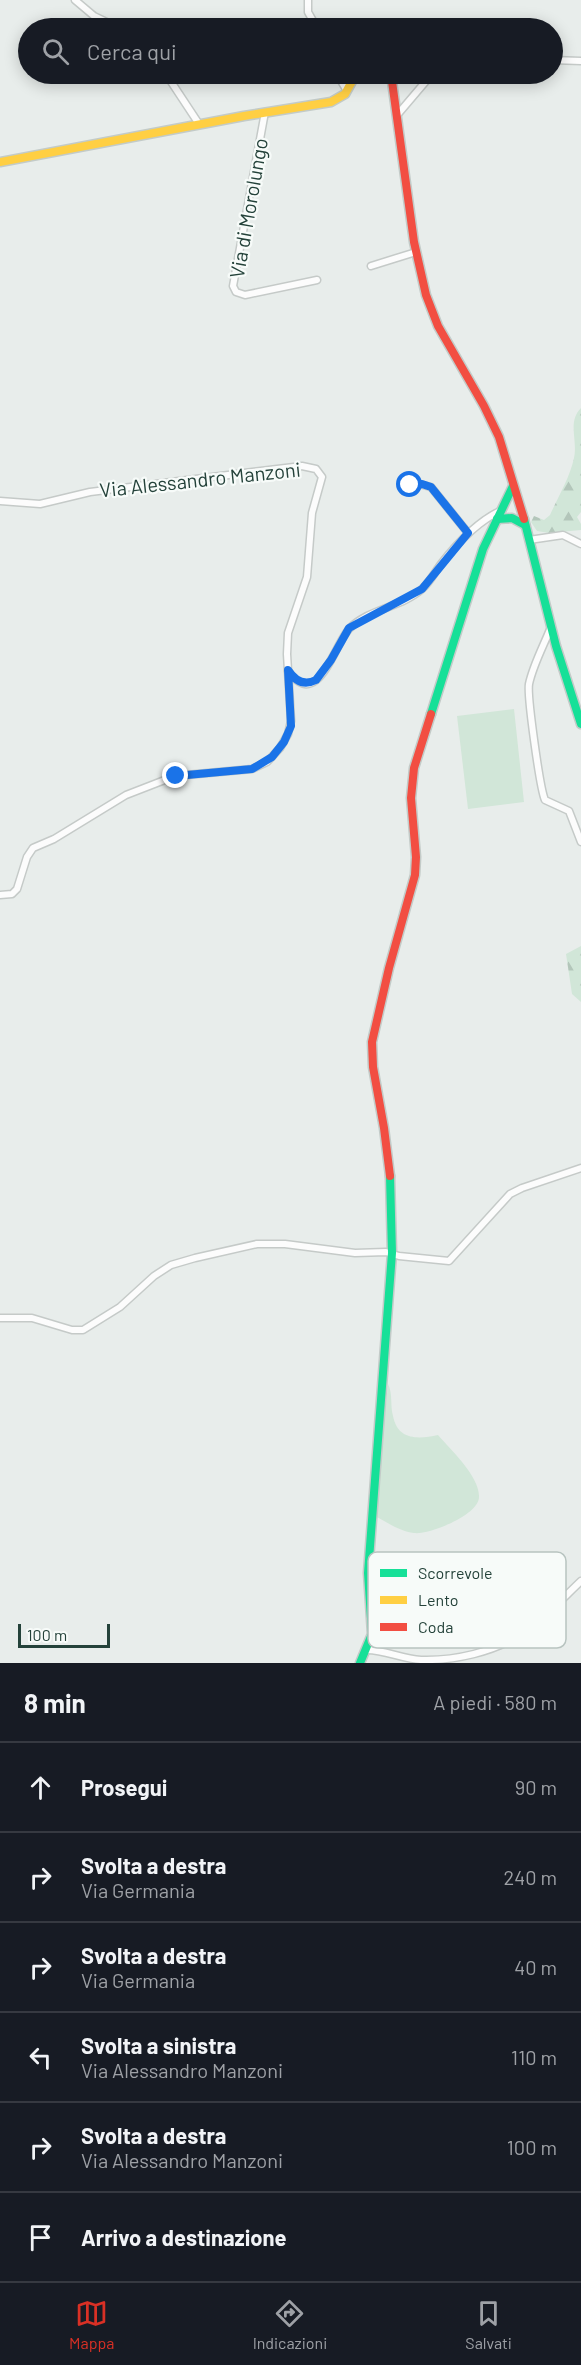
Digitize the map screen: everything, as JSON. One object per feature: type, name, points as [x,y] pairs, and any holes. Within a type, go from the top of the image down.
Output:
[{"type":"street","points":[[75,0],[98,18]]},
{"type":"street","points":[[308,0],[308,12],[311,18]]},
{"type":"street","points":[[563,60],[581,61]]},
{"type":"street","points":[[173,84],[199,124]]},
{"type":"street","points":[[343,84],[347,91]]},
{"type":"street","points":[[0,162],[265,112],[331,102],[347,91],[351,84]]},
{"type":"street","points":[[393,84],[416,252],[431,310],[493,423],[522,512],[551,627],[581,724]]},
{"type":"street","points":[[398,114],[424,84]]},
{"type":"street","name":"Via di Morolungo","points":[[265,112],[233,286],[238,293],[245,295],[317,280]]},
{"type":"street","points":[[371,266],[416,252]]},
{"type":"street","name":"Via Alessandro Manzoni","points":[[0,501],[36,504],[90,492],[303,466],[316,469],[322,475],[322,483],[312,513],[307,577],[288,630],[291,726],[284,742],[267,762],[248,770],[172,777],[130,793],[54,839],[33,848],[27,856],[17,890],[12,894],[0,895]]},
{"type":"street","points":[[404,487],[416,484],[430,486],[468,533]]},
{"type":"street","points":[[370,1552],[392,1253],[392,1194],[384,1128],[372,1061],[373,1035],[415,875],[416,857],[411,798],[414,768],[481,555],[513,486]]},
{"type":"street","points":[[288,670],[301,682],[309,683],[316,680],[331,660],[349,628],[422,589],[468,533],[505,506],[516,504],[522,512]]},
{"type":"street","points":[[505,506],[525,525]]},
{"type":"street","points":[[497,519],[512,518],[525,525]]},
{"type":"street","points":[[529,540],[563,535],[581,544]]},
{"type":"street","points":[[551,627],[530,681],[529,703],[542,793],[545,800],[569,811],[581,842]]},
{"type":"street","points":[[0,1318],[29,1317],[72,1330],[83,1330],[120,1307],[154,1276],[168,1267],[195,1257],[253,1244],[278,1244],[346,1252],[392,1253],[399,1256],[451,1260],[513,1192],[581,1168]]},
{"type":"street","points":[[566,1595],[581,1581]]},
{"type":"street","points":[[360,1663],[368,1647]]},
{"type":"street","points":[[367,1650],[429,1660],[454,1657],[490,1648]]},
{"type":"green space","points":[[581,408],[581,512],[577,517],[581,530],[549,533],[537,531],[531,522],[534,516],[544,520],[550,515],[570,472],[575,451],[575,419]]},
{"type":"green space","points":[[514,709],[524,802],[468,809],[457,716]]},
{"type":"green space","points":[[581,946],[581,1002],[572,994],[566,954]]},
{"type":"green space","points":[[388,1384],[393,1416],[399,1430],[404,1434],[417,1437],[438,1435],[464,1464],[478,1489],[477,1504],[471,1510],[462,1517],[430,1531],[414,1533],[398,1529],[375,1516]]},
{"type":"traffic: fast","points":[[431,714],[483,549],[513,486]]},
{"type":"traffic: fast","points":[[497,519],[512,518],[525,525]]},
{"type":"traffic: fast","points":[[524,519],[556,646],[581,724]]},
{"type":"traffic: fast","points":[[370,1552],[392,1253],[390,1176]]},
{"type":"traffic: fast","points":[[360,1663],[368,1644]]},
{"type":"traffic: slow","points":[[0,162],[331,102],[345,94],[350,84]]},
{"type":"traffic: jam","points":[[392,84],[414,242],[426,295],[438,326],[499,437],[524,519]]},
{"type":"traffic: jam","points":[[390,1176],[373,1067],[372,1042],[389,968],[415,875],[416,857],[411,798],[414,768],[431,714]]},
{"type":"route","points":[[176,776],[248,770],[267,762],[284,742],[291,726],[288,670],[296,680],[305,683],[313,682],[331,660],[351,627],[414,595],[427,584],[468,533],[435,490],[422,484],[410,485]]}]
